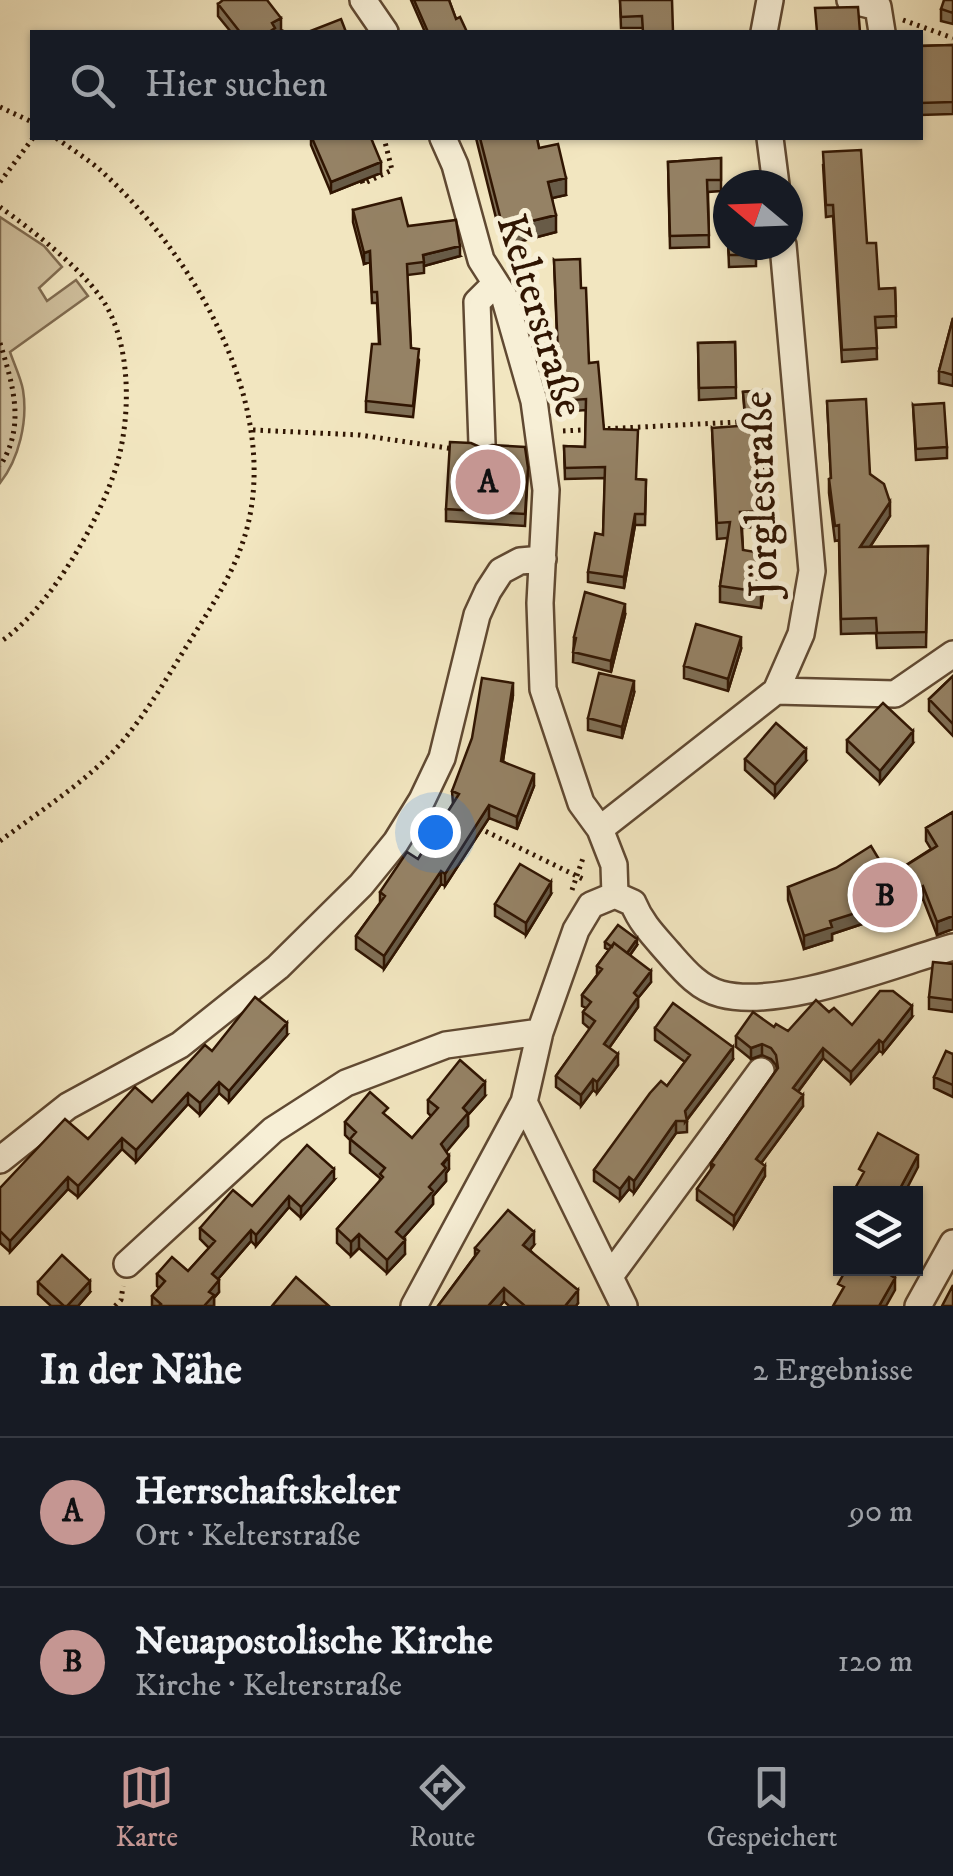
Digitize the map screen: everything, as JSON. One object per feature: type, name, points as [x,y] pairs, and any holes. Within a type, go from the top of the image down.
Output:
[{"type":"street","points":[[363,0],[383,30]]},
{"type":"street","points":[[764,30],[770,0]]},
{"type":"street","points":[[850,0],[880,20]]},
{"type":"street","name":"Kelterstraße","points":[[444,140],[481,260],[504,296],[534,401],[546,490],[542,689],[581,803],[600,829],[614,865],[615,895]]},
{"type":"street","points":[[770,140],[774,170]]},
{"type":"street","name":"Jörglestraße","points":[[600,829],[776,691],[801,634],[812,571],[784,260]]},
{"type":"street","points":[[482,444],[478,302],[494,284]]},
{"type":"street","points":[[0,1160],[68,1106],[180,1045],[278,967],[361,885],[396,842],[442,758],[477,614],[488,591],[501,571],[520,561],[543,558]]},
{"type":"street","points":[[776,691],[894,694],[953,654]]},
{"type":"street","points":[[414,1306],[524,1102],[540,1032],[576,930],[592,905],[615,895],[633,903],[640,920],[693,980],[719,994],[748,998],[810,989],[953,947]]},
{"type":"street","points":[[127,1264],[273,1130],[346,1082],[446,1045],[540,1032]]},
{"type":"street","points":[[610,1276],[762,1072]]},
{"type":"street","points":[[524,1102],[624,1306]]},
{"type":"street","points":[[918,1306],[953,1244]]},
{"type":"path","points":[[880,20],[894,16],[953,38]]},
{"type":"path","points":[[0,107],[30,121]]},
{"type":"path","points":[[0,182],[32,140]]},
{"type":"path","points":[[0,841],[79,783],[109,756],[142,716],[232,574],[247,529],[253,491],[253,430],[242,389],[223,339],[194,284],[147,220],[98,169],[59,140]]},
{"type":"path","points":[[362,181],[363,184],[392,170],[384,140]]},
{"type":"path","points":[[0,206],[66,259],[109,310],[124,350],[125,410],[117,464],[97,512],[42,604],[0,642]]},
{"type":"path","points":[[0,343],[14,389],[16,424],[8,454],[0,466]]},
{"type":"path","points":[[540,433],[798,419]]},
{"type":"path","points":[[253,430],[342,433],[452,449],[482,444]]},
{"type":"path","points":[[476,826],[577,876]]},
{"type":"shaded area","points":[[0,217],[44,246],[62,267],[39,288],[47,301],[76,280],[88,296],[10,352],[22,385],[24,414],[17,451],[0,483]]},
{"type":"building","points":[[223,0],[267,0],[281,18],[272,23],[272,30],[238,30],[218,4]]},
{"type":"building","points":[[414,0],[449,0],[456,19],[460,17],[466,30],[427,30]]},
{"type":"building","points":[[620,0],[672,0],[673,30],[643,30],[642,16],[621,17]]},
{"type":"building","points":[[944,0],[953,0],[953,13],[941,9]]},
{"type":"building","points":[[858,7],[860,30],[817,30],[815,8]]},
{"type":"building","points":[[341,19],[345,30],[313,30]]},
{"type":"building","points":[[953,45],[953,102],[923,103],[923,46]]},
{"type":"building","points":[[313,140],[372,140],[381,162],[331,182]]},
{"type":"building","points":[[481,140],[537,140],[539,148],[558,144],[566,178],[548,182],[556,215],[503,228]]},
{"type":"building","points":[[861,150],[867,243],[876,243],[879,289],[895,288],[896,316],[875,317],[877,348],[842,350],[833,205],[826,205],[823,152]]},
{"type":"building","points":[[721,158],[721,170],[713,170],[713,180],[707,180],[709,235],[670,236],[668,162]]},
{"type":"building","points":[[401,198],[408,226],[456,220],[460,246],[423,255],[424,262],[407,264],[411,348],[419,349],[413,406],[366,401],[372,344],[380,344],[377,292],[372,292],[370,251],[364,253],[353,210]]},
{"type":"building","points":[[580,259],[581,288],[586,288],[589,363],[598,362],[604,429],[638,430],[636,479],[646,480],[645,514],[635,514],[624,577],[588,572],[595,533],[603,535],[605,467],[565,468],[564,446],[585,447],[586,399],[560,401],[554,260]]},
{"type":"building","points":[[953,318],[953,375],[939,371]]},
{"type":"building","points":[[735,342],[736,387],[699,388],[698,343]]},
{"type":"building","points":[[765,390],[766,412],[745,413],[743,392]]},
{"type":"building","points":[[866,399],[870,474],[884,484],[890,502],[860,547],[928,546],[926,632],[877,633],[876,618],[841,619],[839,525],[835,526],[829,479],[827,401]]},
{"type":"building","points":[[944,403],[947,447],[916,449],[913,405]]},
{"type":"building","points":[[752,425],[755,466],[764,465],[767,511],[740,512],[743,550],[767,554],[761,592],[720,586],[730,522],[717,523],[712,428]]},
{"type":"building","points":[[450,442],[482,448],[525,447],[525,514],[446,509]]},
{"type":"building","points":[[585,592],[625,604],[611,661],[573,652]]},
{"type":"building","points":[[696,624],[741,637],[728,679],[684,666]]},
{"type":"building","points":[[599,673],[634,681],[622,727],[588,718]]},
{"type":"building","points":[[953,676],[953,724],[929,699]]},
{"type":"building","points":[[482,678],[513,683],[501,761],[534,774],[517,817],[489,805],[445,874],[441,871],[384,956],[356,936],[385,896],[380,892],[407,852],[418,859],[459,794],[452,791],[472,738]]},
{"type":"building","points":[[883,703],[913,731],[880,771],[847,740]]},
{"type":"building","points":[[776,723],[806,749],[775,785],[745,759]]},
{"type":"building","points":[[953,812],[953,916],[937,922],[923,886],[883,911],[877,901],[862,911],[830,921],[832,927],[804,936],[788,887],[836,868],[871,846],[889,876],[937,846],[926,828]]},
{"type":"building","points":[[520,864],[551,882],[526,923],[495,904]]},
{"type":"building","points":[[618,925],[637,939],[627,953],[614,943],[612,947],[605,942]]},
{"type":"building","points":[[614,943],[651,971],[634,993],[638,997],[604,1044],[618,1054],[597,1082],[593,1079],[581,1095],[556,1076],[595,1021],[583,1012],[591,1002],[582,995],[602,969],[597,966]]},
{"type":"building","points":[[933,962],[953,964],[953,1000],[929,997]]},
{"type":"building","points":[[880,991],[893,991],[912,1006],[883,1043],[879,1040],[851,1072],[823,1048],[793,1088],[803,1095],[756,1159],[765,1166],[734,1216],[697,1189],[778,1068],[771,1048],[762,1044],[751,1048],[736,1036],[753,1012],[774,1027],[776,1024],[788,1031],[816,1000],[829,1012],[834,1008],[852,1025]]},
{"type":"building","points":[[255,997],[287,1023],[229,1091],[219,1082],[200,1103],[188,1093],[136,1150],[122,1138],[78,1186],[68,1177],[10,1241],[0,1231],[0,1188],[65,1119],[88,1139],[135,1087],[152,1102],[205,1045],[212,1051]]},
{"type":"building","points":[[673,1003],[733,1047],[685,1111],[687,1121],[676,1121],[634,1181],[629,1177],[620,1189],[594,1170],[650,1093],[661,1081],[667,1086],[690,1055],[655,1028]]},
{"type":"building","points":[[946,1051],[953,1054],[953,1085],[934,1077]]},
{"type":"building","points":[[460,1060],[485,1082],[463,1108],[468,1113],[441,1144],[449,1156],[442,1164],[446,1168],[429,1187],[433,1191],[396,1232],[405,1240],[387,1260],[359,1234],[351,1242],[337,1229],[383,1177],[380,1174],[385,1168],[350,1139],[356,1132],[345,1122],[370,1092],[388,1108],[383,1113],[412,1138],[438,1108],[428,1100]]},
{"type":"building","points":[[878,1133],[918,1155],[901,1186],[856,1186],[864,1172],[859,1169]]},
{"type":"building","points":[[307,1145],[334,1169],[301,1207],[289,1196],[256,1235],[251,1230],[212,1274],[219,1280],[209,1292],[214,1295],[204,1306],[159,1306],[152,1296],[165,1281],[157,1274],[172,1257],[188,1271],[215,1241],[200,1228],[233,1190],[252,1206]]},
{"type":"building","points":[[508,1210],[534,1232],[523,1245],[578,1290],[565,1306],[525,1306],[504,1288],[488,1306],[438,1306],[479,1251],[475,1248]]},
{"type":"building","points":[[62,1255],[90,1281],[67,1306],[38,1282]]},
{"type":"building","points":[[842,1276],[895,1278],[879,1306],[833,1306],[844,1287],[838,1284]]},
{"type":"building","points":[[296,1277],[329,1306],[272,1306]]},
{"type":"building","points":[[953,1285],[953,1306],[942,1306]]},
{"type":"place","name":"Herrschaftskelter","points":[[488,482]]},
{"type":"place","name":"Neuapostolische Kirche","points":[[885,895]]}]
